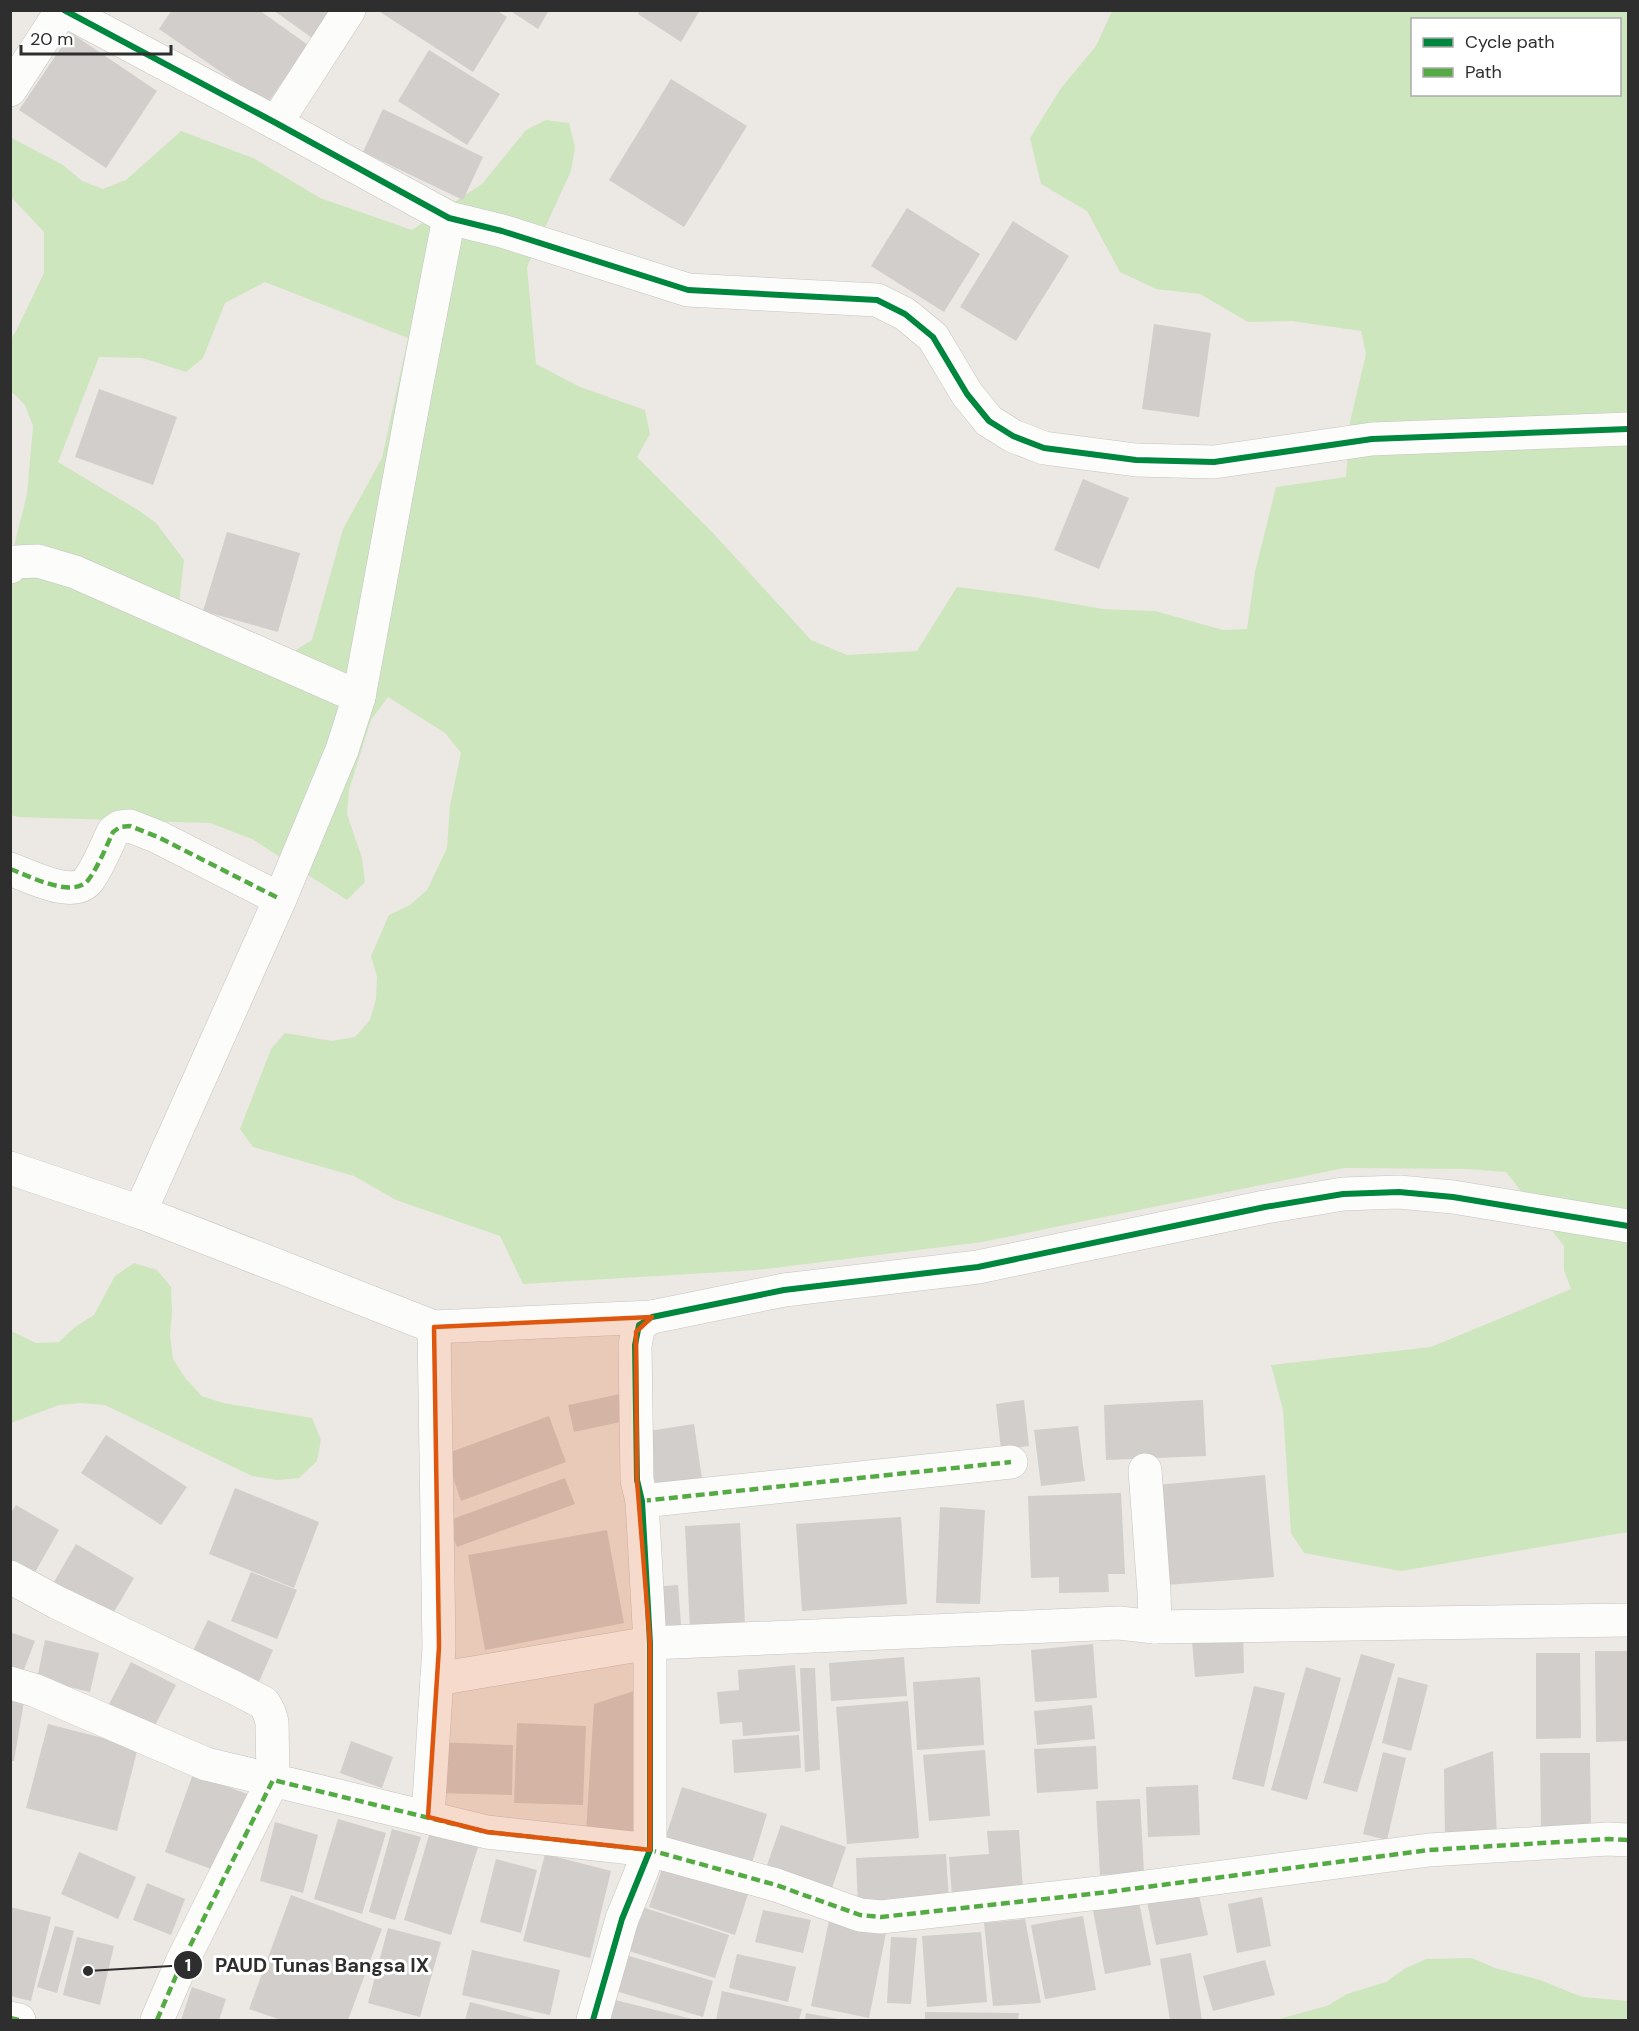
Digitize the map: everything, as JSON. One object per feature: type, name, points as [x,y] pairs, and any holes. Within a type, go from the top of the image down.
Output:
[{"type":"street","points":[[10,90],[63,10],[449,218],[502,231],[688,290],[877,300],[905,314],[933,337],[967,394],[989,421],[1013,435],[1044,448],[1137,460],[1214,462],[1372,439],[1629,429]]},
{"type":"street","points":[[276,123],[348,10]]},
{"type":"street","points":[[140,1212],[280,898],[342,750],[359,697],[449,218]]},
{"type":"street","points":[[10,567],[14,562],[38,561],[75,572],[359,697]]},
{"type":"street","points":[[10,869],[56,886],[73,888],[82,886],[89,879],[113,832],[120,827],[130,826],[158,837],[280,898]]},
{"type":"street","points":[[10,1168],[140,1212],[434,1327],[652,1317],[784,1290],[978,1267],[1265,1206],[1342,1194],[1399,1192],[1453,1197],[1629,1226]]},
{"type":"street","points":[[593,2020],[622,1919],[650,1850],[650,1643],[642,1501],[637,1480],[635,1345],[639,1325],[652,1317]]},
{"type":"street","points":[[428,1817],[439,1622],[434,1327]]},
{"type":"street","points":[[642,1501],[1011,1462]]},
{"type":"street","points":[[1145,1470],[1155,1592],[1155,1627]]},
{"type":"street","points":[[10,1577],[58,1603],[264,1703],[269,1712],[272,1722],[273,1780],[183,1962],[157,2020]]},
{"type":"street","points":[[437,1679],[650,1643],[1119,1623],[1155,1627],[1629,1620]]},
{"type":"street","points":[[10,1683],[34,1690],[206,1764],[487,1832],[650,1850],[776,1885],[860,1915],[881,1917],[1108,1892],[1429,1850],[1608,1839],[1629,1840]]},
{"type":"street","points":[[10,2018],[19,2020]]},
{"type":"highlighted area","points":[[652,1317],[636,1332],[637,1480],[650,1643],[650,1850],[487,1832],[428,1817],[439,1647],[434,1327]]},
{"type":"green space","points":[[1112,11],[1628,11],[1628,1532],[1401,1571],[1304,1553],[1291,1533],[1283,1410],[1271,1365],[1431,1347],[1571,1289],[1564,1270],[1564,1246],[1506,1172],[1467,1169],[1344,1168],[982,1242],[757,1270],[523,1284],[500,1236],[396,1200],[354,1176],[253,1147],[240,1129],[271,1049],[285,1033],[332,1041],[355,1037],[370,1020],[376,999],[377,977],[371,956],[389,915],[410,905],[427,890],[447,848],[450,805],[461,753],[445,733],[388,697],[371,720],[349,790],[347,814],[362,858],[365,882],[347,900],[252,839],[210,823],[11,815],[10,562],[27,494],[33,426],[25,405],[11,391],[11,339],[44,273],[44,232],[11,197],[10,137],[63,165],[82,181],[103,189],[126,180],[181,131],[253,158],[320,198],[412,230],[482,184],[526,130],[546,120],[569,123],[575,147],[571,171],[527,267],[536,364],[580,387],[645,410],[650,434],[637,457],[713,533],[811,640],[847,655],[917,651],[957,587],[1103,609],[1155,611],[1223,630],[1247,629],[1255,572],[1276,487],[1346,477],[1350,422],[1366,354],[1361,331],[1292,321],[1248,322],[1200,294],[1156,289],[1120,272],[1087,211],[1041,184],[1030,138],[1061,88],[1096,46]],"holes":[[[265,282],[408,338],[382,458],[343,529],[312,640],[268,667],[179,604],[184,560],[156,523],[58,462],[99,357],[142,358],[186,372],[203,358],[225,303]]]},
{"type":"green space","points":[[134,1263],[157,1270],[171,1287],[170,1335],[173,1359],[186,1379],[202,1396],[223,1403],[312,1418],[321,1440],[317,1461],[299,1478],[277,1480],[252,1476],[105,1405],[81,1403],[59,1405],[11,1423],[11,1331],[36,1343],[59,1342],[75,1327],[94,1315],[115,1276]]},
{"type":"green space","points":[[1472,1958],[1495,1968],[1540,1980],[1582,1997],[1628,2001],[1628,2020],[1275,2020],[1327,2006],[1347,1994],[1386,1982],[1404,1969],[1426,1959]]},
{"type":"building","points":[[172,10],[259,10],[308,45],[267,104],[159,29]]},
{"type":"building","points":[[273,10],[335,10],[315,40]]},
{"type":"building","points":[[377,10],[496,10],[507,17],[473,72]]},
{"type":"building","points":[[509,10],[549,10],[538,29]]},
{"type":"building","points":[[640,10],[700,10],[681,42],[638,14]]},
{"type":"building","points":[[71,33],[157,91],[106,168],[19,110]]},
{"type":"building","points":[[429,50],[500,94],[467,145],[398,101]]},
{"type":"building","points":[[671,79],[747,126],[684,227],[609,180]]},
{"type":"building","points":[[383,109],[483,157],[463,200],[363,152]]},
{"type":"building","points":[[907,208],[980,254],[944,312],[871,266]]},
{"type":"building","points":[[1013,221],[1069,256],[1016,341],[960,307]]},
{"type":"building","points":[[1154,324],[1211,333],[1199,417],[1142,409]]},
{"type":"building","points":[[99,389],[177,417],[153,485],[75,457]]},
{"type":"building","points":[[1083,479],[1129,498],[1099,569],[1054,550]]},
{"type":"building","points":[[227,532],[300,553],[278,632],[203,611]]},
{"type":"building","points":[[620,1394],[625,1421],[574,1432],[568,1405]]},
{"type":"building","points":[[1024,1400],[1029,1446],[1001,1450],[996,1404]]},
{"type":"building","points":[[1203,1400],[1206,1456],[1106,1460],[1104,1405]]},
{"type":"building","points":[[549,1416],[566,1462],[461,1501],[445,1454]]},
{"type":"building","points":[[694,1424],[702,1479],[649,1487],[642,1432]]},
{"type":"building","points":[[1078,1426],[1085,1481],[1041,1486],[1034,1430]]},
{"type":"building","points":[[106,1435],[187,1487],[161,1525],[81,1473]]},
{"type":"building","points":[[1265,1475],[1274,1577],[1166,1585],[1157,1485]]},
{"type":"building","points":[[565,1478],[575,1504],[457,1547],[447,1521]]},
{"type":"building","points":[[235,1488],[319,1522],[294,1588],[209,1554]]},
{"type":"building","points":[[1121,1493],[1125,1574],[1108,1574],[1109,1592],[1059,1593],[1059,1577],[1031,1578],[1028,1496]]},
{"type":"building","points":[[16,1505],[59,1530],[34,1574],[10,1561],[10,1514]]},
{"type":"building","points":[[940,1507],[985,1510],[980,1604],[936,1603]]},
{"type":"building","points":[[901,1517],[907,1604],[802,1611],[796,1524]]},
{"type":"building","points":[[740,1523],[745,1624],[690,1628],[685,1526]]},
{"type":"building","points":[[607,1530],[624,1623],[485,1650],[468,1555]]},
{"type":"building","points":[[76,1544],[134,1578],[112,1615],[54,1582]]},
{"type":"building","points":[[251,1572],[297,1590],[277,1639],[231,1621]]},
{"type":"building","points":[[678,1585],[681,1625],[655,1626],[652,1587]]},
{"type":"building","points":[[208,1620],[273,1650],[254,1693],[188,1661]]},
{"type":"building","points":[[1243,1627],[1244,1673],[1195,1677],[1191,1629]]},
{"type":"building","points":[[10,1632],[35,1641],[23,1672],[10,1668]]},
{"type":"building","points":[[45,1640],[99,1653],[90,1692],[37,1679]]},
{"type":"building","points":[[1093,1644],[1097,1698],[1035,1702],[1031,1650]]},
{"type":"building","points":[[1595,1651],[1628,1651],[1628,1741],[1596,1742]]},
{"type":"building","points":[[1536,1653],[1580,1653],[1581,1738],[1536,1739]]},
{"type":"building","points":[[1361,1654],[1395,1664],[1357,1792],[1323,1783]]},
{"type":"building","points":[[904,1657],[907,1696],[831,1701],[829,1663]]},
{"type":"building","points":[[131,1662],[176,1685],[152,1731],[107,1708]]},
{"type":"building","points":[[795,1665],[800,1731],[743,1736],[742,1722],[720,1724],[717,1692],[739,1690],[738,1670]]},
{"type":"building","points":[[1306,1667],[1341,1678],[1307,1800],[1271,1790]]},
{"type":"building","points":[[800,1668],[815,1668],[820,1770],[805,1772]]},
{"type":"building","points":[[980,1677],[984,1745],[917,1750],[913,1682]]},
{"type":"building","points":[[1398,1677],[1428,1685],[1411,1751],[1382,1743]]},
{"type":"building","points":[[1254,1686],[1285,1693],[1264,1787],[1232,1779]]},
{"type":"building","points":[[640,1689],[644,1837],[586,1832],[594,1704]]},
{"type":"building","points":[[10,1698],[24,1701],[14,1761],[10,1761]]},
{"type":"building","points":[[908,1701],[919,1838],[847,1844],[836,1707]]},
{"type":"building","points":[[1092,1705],[1095,1739],[1037,1745],[1034,1711]]},
{"type":"building","points":[[517,1723],[586,1726],[583,1805],[514,1803]]},
{"type":"building","points":[[48,1724],[138,1747],[117,1831],[26,1808]]},
{"type":"building","points":[[799,1735],[801,1768],[734,1773],[732,1740]]},
{"type":"building","points":[[351,1741],[393,1757],[382,1788],[340,1773]]},
{"type":"building","points":[[438,1742],[513,1745],[512,1795],[436,1793]]},
{"type":"building","points":[[1096,1746],[1098,1789],[1037,1793],[1034,1749]]},
{"type":"building","points":[[985,1750],[990,1816],[929,1821],[923,1755]]},
{"type":"building","points":[[1493,1751],[1497,1837],[1445,1839],[1444,1769]]},
{"type":"building","points":[[1383,1752],[1406,1758],[1387,1840],[1363,1834]]},
{"type":"building","points":[[1540,1753],[1590,1753],[1591,1830],[1541,1831]]},
{"type":"building","points":[[193,1774],[250,1795],[222,1873],[165,1852]]},
{"type":"building","points":[[1198,1785],[1200,1835],[1148,1837],[1146,1787]]},
{"type":"building","points":[[682,1787],[767,1814],[749,1873],[663,1845]]},
{"type":"building","points":[[1140,1799],[1144,1873],[1100,1875],[1096,1801]]},
{"type":"building","points":[[338,1819],[386,1833],[362,1914],[314,1899]]},
{"type":"building","points":[[275,1822],[318,1835],[303,1893],[260,1881]]},
{"type":"building","points":[[781,1825],[846,1847],[830,1894],[765,1871]]},
{"type":"building","points":[[392,1829],[421,1837],[395,1920],[369,1912]]},
{"type":"building","points":[[1019,1830],[1023,1891],[952,1896],[949,1857],[989,1854],[987,1831]]},
{"type":"building","points":[[430,1832],[478,1847],[451,1935],[404,1920]]},
{"type":"building","points":[[79,1852],[136,1877],[118,1919],[61,1894]]},
{"type":"building","points":[[545,1854],[611,1871],[590,1958],[523,1941]]},
{"type":"building","points":[[946,1854],[949,1901],[858,1905],[856,1858]]},
{"type":"building","points":[[496,1859],[537,1870],[521,1933],[480,1922]]},
{"type":"building","points":[[664,1863],[749,1891],[735,1935],[649,1907]]},
{"type":"building","points":[[147,1883],[185,1899],[171,1935],[133,1920]]},
{"type":"building","points":[[1198,1891],[1208,1935],[1156,1945],[1147,1902]]},
{"type":"building","points":[[291,1895],[382,1929],[348,2020],[281,2020],[249,2009]]},
{"type":"building","points":[[1262,1897],[1271,1946],[1237,1953],[1228,1904]]},
{"type":"building","points":[[1139,1901],[1151,1965],[1105,1974],[1093,1910]]},
{"type":"building","points":[[10,1907],[51,1917],[31,2001],[10,1996]]},
{"type":"building","points":[[642,1907],[729,1935],[715,1978],[629,1951]]},
{"type":"building","points":[[763,1910],[811,1920],[803,1953],[755,1942]]},
{"type":"building","points":[[830,1916],[887,1928],[869,2018],[811,2006]]},
{"type":"building","points":[[1083,1916],[1096,1990],[1045,1999],[1031,1925]]},
{"type":"building","points":[[1025,1919],[1041,2003],[993,2006],[984,1923]]},
{"type":"building","points":[[55,1926],[74,1931],[57,1993],[37,1987]]},
{"type":"building","points":[[388,1928],[441,1942],[420,2017],[368,2003]]},
{"type":"building","points":[[981,1932],[987,2002],[927,2007],[922,1936]]},
{"type":"building","points":[[77,1937],[114,1946],[100,2005],[63,1995]]},
{"type":"building","points":[[891,1937],[917,1938],[911,2004],[887,2003]]},
{"type":"building","points":[[472,1950],[560,1970],[550,2015],[462,1995]]},
{"type":"building","points":[[619,1953],[713,1981],[703,2017],[609,1989]]},
{"type":"building","points":[[1191,1953],[1202,2020],[1170,2020],[1160,1959]]},
{"type":"building","points":[[737,1954],[796,1967],[788,2002],[729,1988]]},
{"type":"building","points":[[1265,1960],[1275,1995],[1213,2011],[1203,1976]]},
{"type":"building","points":[[192,1987],[226,1999],[219,2020],[181,2020]]},
{"type":"building","points":[[722,1991],[802,2009],[799,2020],[716,2020]]},
{"type":"building","points":[[603,1997],[696,2020],[598,2020]]},
{"type":"building","points":[[470,2002],[540,2020],[465,2020]]},
{"type":"building","points":[[925,2012],[1019,2013],[1018,2020],[925,2020]]},
{"type":"building","points":[[806,2013],[838,2019],[838,2020],[805,2020]]},
{"type":"marked path","points":[[10,869],[51,885],[63,887],[82,885],[96,868],[113,832],[120,827],[130,826],[158,837],[280,899]]},
{"type":"marked path","points":[[642,1501],[1011,1462]]},
{"type":"marked path","points":[[157,2020],[182,1962],[273,1780],[487,1832],[650,1850],[776,1885],[860,1915],[881,1917],[1108,1892],[1429,1850],[1608,1839],[1628,1840]]},
{"type":"marked path","points":[[10,2018],[19,2020]]},
{"type":"cycle path","points":[[64,10],[449,218],[502,231],[688,290],[877,300],[905,314],[933,337],[967,394],[989,421],[1013,436],[1044,448],[1136,460],[1214,462],[1372,439],[1628,429]]},
{"type":"cycle path","points":[[593,2020],[622,1919],[650,1850],[650,1643],[642,1501],[637,1480],[635,1345],[639,1325],[652,1317],[784,1290],[978,1267],[1265,1207],[1343,1194],[1399,1192],[1453,1197],[1628,1226]]},
{"type":"place","name":"PAUD Tunas Bangsa IX","points":[[88,1971]]}]
